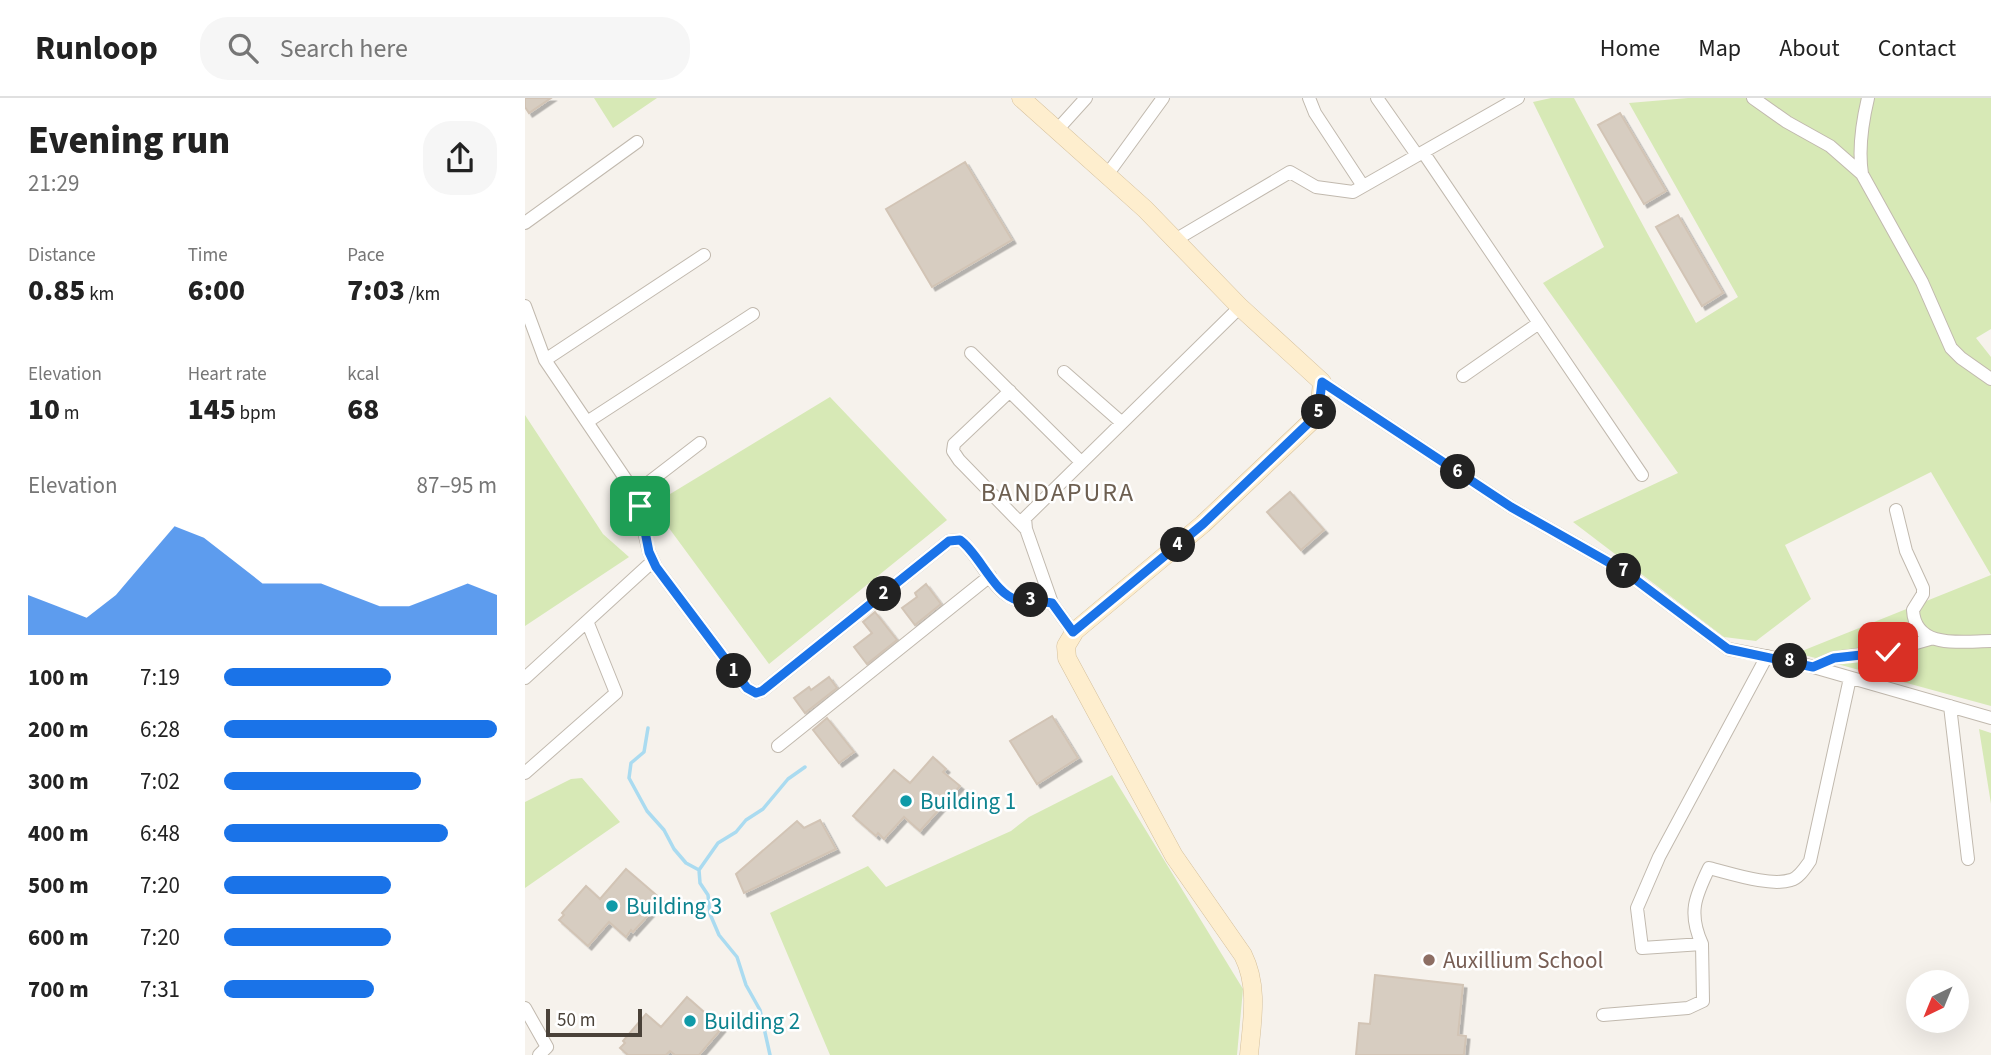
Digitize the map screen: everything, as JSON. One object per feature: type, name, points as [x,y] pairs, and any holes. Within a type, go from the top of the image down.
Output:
[{"type":"street","points":[[1021,98],[1145,209],[1240,307],[1322,382],[1511,507],[1624,571],[1728,649],[1813,667],[1991,718]]},
{"type":"street","points":[[1057,130],[1086,98]]},
{"type":"street","points":[[1107,174],[1163,98]]},
{"type":"street","points":[[1309,98],[1315,113],[1363,186]]},
{"type":"street","points":[[1377,98],[1420,154],[1539,323],[1642,475]]},
{"type":"street","points":[[1175,240],[1290,172],[1316,187],[1353,192],[1518,98]]},
{"type":"street","points":[[1753,98],[1787,122],[1830,146],[1862,174],[1922,282],[1951,348],[1991,379]]},
{"type":"street","points":[[1862,174],[1860,158],[1868,98]]},
{"type":"street","points":[[525,223],[637,142]]},
{"type":"street","points":[[545,360],[704,255]]},
{"type":"street","points":[[525,306],[545,360],[635,493],[653,561],[747,688],[756,693],[762,691],[949,541],[960,540],[968,546],[1002,590],[1016,600],[1052,603]]},
{"type":"street","points":[[1073,632],[1052,603],[1025,518],[1240,307]]},
{"type":"street","points":[[587,422],[753,314]]},
{"type":"street","points":[[1463,376],[1539,323]]},
{"type":"street","points":[[971,353],[1081,462]]},
{"type":"street","points":[[1064,372],[1121,422]]},
{"type":"street","points":[[1249,1055],[1254,998],[1249,967],[1174,856],[1067,658],[1066,646],[1073,632],[1203,524],[1318,414],[1322,382]]},
{"type":"street","points":[[1010,391],[954,444],[953,451],[1026,528]]},
{"type":"street","points":[[635,493],[700,443]]},
{"type":"street","points":[[1896,510],[1906,551],[1923,588],[1913,616],[1921,632],[1930,639]]},
{"type":"street","points":[[527,673],[653,561]]},
{"type":"street","points":[[778,746],[990,576]]},
{"type":"street","points":[[525,773],[616,692],[587,621]]},
{"type":"street","points":[[1813,667],[1834,658],[1888,652],[1930,639],[1991,641]]},
{"type":"street","points":[[1702,944],[1642,948],[1637,908],[1659,857],[1767,656]]},
{"type":"street","points":[[1602,1015],[1688,1008],[1703,1001],[1702,944],[1696,932],[1693,910],[1709,868],[1770,882],[1792,880],[1802,873],[1810,861],[1850,678]]},
{"type":"street","points":[[1951,706],[1968,859]]},
{"type":"street","points":[[525,1008],[547,1047],[539,1055]]},
{"type":"green space","points":[[594,98],[657,98],[613,128]]},
{"type":"green space","points":[[1551,98],[1574,98],[1696,323],[1738,297],[1629,103],[1688,98],[1991,98],[1991,329],[1976,338],[1991,357],[1991,575],[1931,472],[1785,545],[1811,599],[1756,641],[1724,637],[1573,522],[1678,473],[1543,283],[1604,247],[1533,102]]},
{"type":"green space","points":[[830,397],[947,520],[769,664],[652,505]]},
{"type":"green space","points":[[525,415],[603,534],[629,557],[525,626]]},
{"type":"green space","points":[[1991,575],[1991,706],[1797,653]]},
{"type":"green space","points":[[1979,729],[1991,733],[1991,804]]},
{"type":"green space","points":[[1112,775],[1243,989],[1237,1055],[830,1055],[770,913],[868,866],[886,887],[1011,831],[1029,817]]},
{"type":"green space","points":[[582,778],[620,822],[525,888],[525,802],[571,779]]},
{"type":"building","points":[[525,98],[551,98],[529,113],[525,107]]},
{"type":"building","points":[[1620,113],[1666,191],[1644,204],[1598,125]]},
{"type":"building","points":[[965,162],[1012,240],[932,287],[886,209]]},
{"type":"building","points":[[1678,215],[1723,293],[1702,306],[1656,227]]},
{"type":"building","points":[[1290,492],[1324,530],[1301,550],[1267,512]]},
{"type":"building","points":[[926,584],[941,604],[915,625],[902,608],[917,597],[915,593]]},
{"type":"building","points":[[875,612],[897,640],[867,664],[854,647],[872,633],[863,622]]},
{"type":"building","points":[[829,677],[837,688],[805,713],[794,698]]},
{"type":"building","points":[[1052,716],[1078,758],[1037,784],[1010,741]]},
{"type":"building","points":[[827,718],[854,752],[839,763],[813,730]]},
{"type":"building","name":"Building 1","points":[[933,757],[946,769],[943,772],[960,786],[920,831],[904,817],[884,839],[878,833],[876,836],[853,816],[894,770],[910,783]]},
{"type":"building","points":[[820,820],[836,849],[744,893],[736,874],[797,821],[804,828]]},
{"type":"building","name":"Building 3","points":[[626,869],[662,900],[626,937],[609,922],[588,946],[559,920],[564,915],[562,913],[586,886],[600,899]]},
{"type":"building","points":[[1375,975],[1463,985],[1458,1035],[1466,1036],[1464,1055],[1356,1055],[1359,1023],[1370,1024]]},
{"type":"building","name":"Building 2","points":[[687,997],[722,1028],[699,1055],[675,1055],[670,1051],[666,1055],[628,1055],[620,1048],[646,1014],[661,1027]]},
{"type":"waterway","points":[[648,728],[644,752],[631,763],[629,778],[647,811],[664,830],[674,849],[686,863],[699,870]]},
{"type":"waterway","points":[[770,1055],[760,1010],[746,985],[737,957],[719,935],[710,914],[708,895],[700,883],[699,870],[718,843],[763,809],[788,779],[805,767]]},
{"type":"place","name":"Building 1","points":[[906,801]]},
{"type":"place","name":"Building 3","points":[[612,906]]},
{"type":"place","name":"Auxillium School","points":[[1429,960]]},
{"type":"place","name":"Building 2","points":[[690,1021]]},
{"type":"district","name":"BANDAPURA","points":[[1058,492]]},
{"type":"route","points":[[640,506],[649,552],[656,567],[747,688],[756,693],[762,691],[949,541],[960,540],[968,546],[1002,590],[1016,600],[1052,603],[1073,632],[1203,524],[1318,414],[1322,382],[1511,507],[1624,571],[1728,649],[1813,667],[1834,658],[1888,652]]}]
